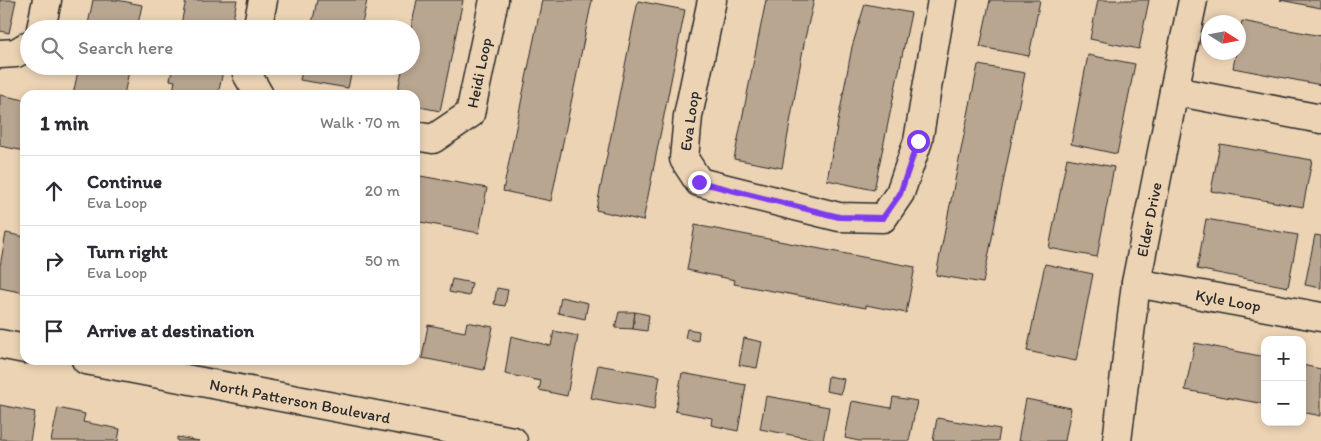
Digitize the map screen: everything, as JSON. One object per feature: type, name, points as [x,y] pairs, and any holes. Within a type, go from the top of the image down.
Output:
[{"type":"street","points":[[43,20],[47,0]]},
{"type":"street","points":[[259,20],[263,0]]},
{"type":"street","name":"Heidi Loop","points":[[420,137],[433,138],[470,114],[494,0]]},
{"type":"street","name":"Eva Loop","points":[[712,0],[688,116],[684,159],[699,182],[839,217],[883,218],[900,194],[918,141],[942,0]]},
{"type":"street","name":"Elder Drive","points":[[1117,441],[1136,283],[1193,0]]},
{"type":"street","points":[[0,54],[16,53],[20,51]]},
{"type":"street","points":[[248,75],[256,90]]},
{"type":"street","points":[[1174,91],[1321,119]]},
{"type":"street","name":"Kyle Loop","points":[[1136,283],[1321,317]]},
{"type":"street","points":[[0,344],[20,347]]},
{"type":"street","name":"North Patterson Boulevard","points":[[112,365],[513,441]]},
{"type":"building","points":[[0,0],[16,0],[9,33],[0,31]]},
{"type":"building","points":[[93,0],[117,0],[142,5],[139,20],[89,20]]},
{"type":"building","points":[[186,0],[237,0],[233,20],[182,20]]},
{"type":"building","points":[[317,0],[367,0],[363,20],[313,20]]},
{"type":"building","points":[[417,0],[463,0],[440,111],[420,107],[420,90],[398,90],[401,75],[420,75],[420,20],[413,20]]},
{"type":"building","points":[[542,0],[592,0],[551,201],[503,191]]},
{"type":"building","points":[[766,0],[814,0],[805,38],[782,168],[734,159]]},
{"type":"building","points":[[990,0],[1040,0],[1029,56],[980,47]]},
{"type":"building","points":[[1098,0],[1149,0],[1139,49],[1090,39]]},
{"type":"building","points":[[1280,0],[1321,0],[1321,8]]},
{"type":"building","points":[[638,1],[685,10],[643,221],[596,210]]},
{"type":"building","points":[[865,4],[911,13],[874,190],[827,180],[852,47]]},
{"type":"building","points":[[1246,22],[1321,36],[1321,85],[1233,68],[1234,60],[1246,60]]},
{"type":"building","points":[[1088,55],[1135,64],[1117,154],[1071,144]]},
{"type":"building","points":[[978,65],[1025,73],[983,283],[936,275]]},
{"type":"building","points":[[77,75],[128,75],[125,90],[74,90]]},
{"type":"building","points":[[171,75],[222,75],[219,90],[173,90],[175,81],[170,80]]},
{"type":"building","points":[[301,75],[351,75],[348,88],[300,80]]},
{"type":"building","points":[[0,95],[20,99],[20,150],[0,146]]},
{"type":"building","points":[[1220,144],[1312,160],[1303,207],[1211,191]]},
{"type":"building","points":[[1067,158],[1114,167],[1097,257],[1049,248]]},
{"type":"building","points":[[420,176],[487,188],[479,233],[420,222]]},
{"type":"building","points":[[1206,219],[1298,235],[1288,287],[1197,269]]},
{"type":"building","points":[[695,225],[915,267],[906,313],[866,305],[866,308],[734,284],[735,280],[687,270]]},
{"type":"building","points":[[6,233],[20,236],[20,292],[0,288],[0,266]]},
{"type":"building","points":[[1315,235],[1321,236],[1321,288],[1305,285]]},
{"type":"building","points":[[1045,264],[1093,274],[1076,361],[1027,351]]},
{"type":"building","points":[[452,279],[472,283],[469,296],[449,292]]},
{"type":"building","points":[[497,288],[508,290],[505,306],[494,304]]},
{"type":"building","points":[[561,297],[588,303],[585,319],[558,313]]},
{"type":"building","points":[[619,312],[635,312],[633,329],[615,328]]},
{"type":"building","points":[[635,312],[649,315],[647,331],[633,329]]},
{"type":"building","points":[[467,322],[493,327],[484,370],[422,358],[428,325],[465,332]]},
{"type":"building","points":[[687,329],[699,331],[698,341],[685,338]]},
{"type":"building","points":[[554,331],[578,336],[567,396],[539,390],[541,381],[505,374],[511,336],[551,346]]},
{"type":"building","points":[[744,338],[762,342],[757,368],[739,365]]},
{"type":"building","points":[[1195,343],[1261,356],[1261,403],[1185,390]]},
{"type":"building","points":[[598,365],[660,376],[654,410],[591,398]]},
{"type":"building","points":[[1306,366],[1321,369],[1321,416],[1306,413]]},
{"type":"building","points":[[682,373],[746,385],[738,431],[711,425],[712,418],[675,411]]},
{"type":"building","points":[[828,376],[844,379],[841,394],[826,391]]},
{"type":"building","points":[[766,396],[829,407],[823,441],[760,429]]},
{"type":"building","points":[[893,397],[917,401],[909,441],[859,441],[845,438],[852,401],[891,408]]},
{"type":"building","points":[[1026,399],[1071,408],[1065,441],[1018,441]]},
{"type":"building","points":[[0,405],[35,412],[30,441],[0,439]]},
{"type":"building","points":[[58,408],[85,414],[83,422],[120,429],[118,441],[51,441]]},
{"type":"building","points":[[937,418],[1000,429],[998,441],[933,441]]},
{"type":"building","points":[[177,437],[199,441],[177,441]]},
{"type":"route","points":[[699,182],[744,195],[839,217],[883,218],[900,194],[918,141]]}]
